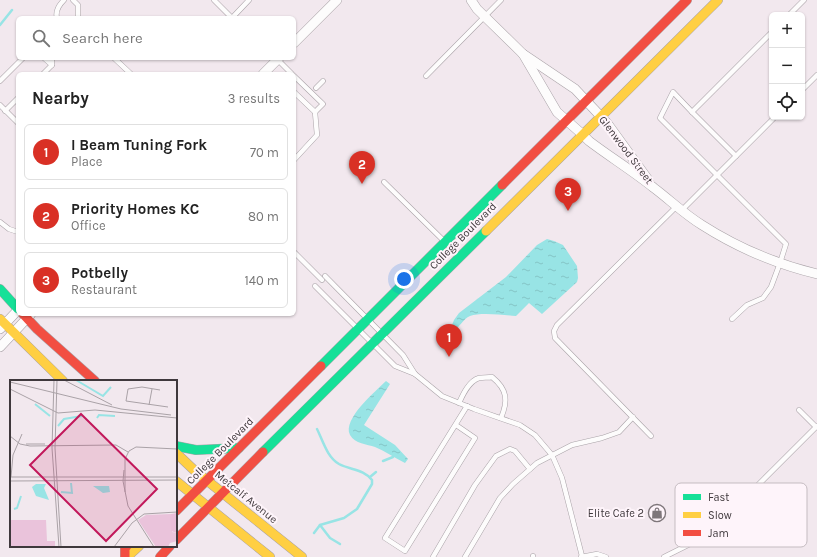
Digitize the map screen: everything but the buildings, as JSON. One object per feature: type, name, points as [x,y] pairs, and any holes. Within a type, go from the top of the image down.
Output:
[{"type":"main road","name":"College Boulevard","points":[[177,509],[207,481],[687,0]]},
{"type":"main road","name":"College Boulevard","points":[[177,539],[372,343],[718,0]]},
{"type":"main road","points":[[0,290],[16,307]]},
{"type":"main road","points":[[28,316],[94,380]]},
{"type":"main road","points":[[2,324],[13,332],[62,380]]},
{"type":"main road","points":[[177,446],[202,450],[239,448]]},
{"type":"main road","name":"Metcalf Avenue","points":[[177,454],[207,481],[302,557]]},
{"type":"main road","points":[[177,482],[270,557]]},
{"type":"main road","points":[[126,547],[126,557]]},
{"type":"main road","points":[[126,557],[138,547]]},
{"type":"main road","points":[[160,557],[169,547]]},
{"type":"street","points":[[296,41],[337,0]]},
{"type":"street","name":"Glenwood Street","points":[[471,0],[523,54],[575,89],[587,101],[608,123],[654,188]]},
{"type":"street","name":"Glenwood Street","points":[[523,54],[558,112],[589,142],[654,188],[679,209],[729,242],[780,263],[817,274]]},
{"type":"street","points":[[265,72],[275,60]]},
{"type":"street","points":[[2,324],[16,311]]},
{"type":"street","points":[[0,346],[26,316]]},
{"type":"lane","points":[[57,16],[56,11],[60,3],[64,0]]},
{"type":"lane","points":[[74,0],[78,5],[78,16]]},
{"type":"lane","points":[[214,0],[230,16]]},
{"type":"lane","points":[[234,16],[249,0]]},
{"type":"lane","points":[[426,76],[501,0]]},
{"type":"lane","points":[[792,12],[804,0]]},
{"type":"lane","points":[[692,112],[769,35]]},
{"type":"lane","points":[[0,81],[21,60]]},
{"type":"lane","points":[[46,60],[52,65]]},
{"type":"lane","points":[[44,72],[52,65],[52,60]]},
{"type":"lane","points":[[116,60],[129,72]]},
{"type":"lane","points":[[279,60],[290,72]]},
{"type":"lane","points":[[805,87],[817,75]]},
{"type":"lane","points":[[296,78],[323,104],[315,112]]},
{"type":"lane","points":[[316,88],[323,81]]},
{"type":"lane","points":[[732,319],[747,305],[763,298],[771,287],[786,244],[660,118],[673,92],[736,156]]},
{"type":"lane","points":[[296,94],[315,112],[317,135],[296,158]]},
{"type":"lane","points":[[5,111],[16,100]]},
{"type":"lane","points":[[0,106],[16,121]]},
{"type":"lane","points":[[651,436],[555,338],[554,331],[557,324],[736,156],[772,120]]},
{"type":"lane","points":[[384,182],[445,243]]},
{"type":"lane","points":[[0,222],[9,229],[16,231]]},
{"type":"lane","points":[[296,254],[368,320],[403,355],[415,374]]},
{"type":"lane","points":[[315,286],[395,366],[415,374],[442,396],[520,425],[535,435],[552,455],[562,478],[581,557],[597,554],[606,557]]},
{"type":"lane","points":[[459,403],[466,389],[472,382],[478,378],[492,377],[504,389],[506,396],[506,406],[502,418]]},
{"type":"lane","points":[[456,425],[475,438],[405,551],[385,538],[467,406]]},
{"type":"lane","points":[[760,483],[817,426],[800,410]]},
{"type":"lane","points":[[466,557],[500,498],[513,484],[537,463],[572,445],[602,438],[619,432],[633,417]]},
{"type":"lane","points":[[434,557],[475,485],[496,456],[510,449],[515,451],[530,469]]},
{"type":"lane","points":[[664,557],[684,547]]},
{"type":"water","points":[[547,239],[563,245],[577,266],[577,282],[542,314],[529,303],[516,316],[480,314],[470,316],[453,331],[450,330],[459,313],[506,277],[537,245]]},
{"type":"water","points":[[386,381],[390,384],[364,425],[395,445],[408,459],[405,463],[375,447],[358,442],[350,435],[349,428],[355,414],[368,398]]},
{"type":"waterway","points":[[0,25],[12,10]]},
{"type":"waterway","points":[[314,533],[320,525],[344,518],[357,509],[372,484],[372,480],[369,476],[357,470],[343,466],[335,461],[331,457],[317,429]]},
{"type":"waterway","points":[[383,461],[393,457]]},
{"type":"waterway","points":[[370,477],[376,472]]},
{"type":"waterway","points":[[320,525],[330,538],[340,544]]},
{"type":"traffic: fast","points":[[321,366],[502,185]]},
{"type":"traffic: fast","points":[[263,452],[486,231]]},
{"type":"traffic: fast","points":[[0,289],[16,307]]},
{"type":"traffic: fast","points":[[177,446],[196,450],[239,448]]},
{"type":"traffic: slow","points":[[486,231],[718,0]]},
{"type":"traffic: slow","points":[[0,319],[62,380]]},
{"type":"traffic: slow","points":[[177,454],[194,470],[302,557]]},
{"type":"traffic: slow","points":[[177,482],[270,557]]},
{"type":"traffic: slow","points":[[127,557],[138,547]]},
{"type":"traffic: jam","points":[[502,185],[687,0]]},
{"type":"traffic: jam","points":[[25,316],[37,329],[94,380]]},
{"type":"traffic: jam","points":[[177,510],[321,366]]},
{"type":"traffic: jam","points":[[177,539],[263,452]]},
{"type":"traffic: jam","points":[[125,557],[126,547]]},
{"type":"traffic: jam","points":[[160,557],[169,547]]},
{"type":"place","name":"Priority Homes KC","points":[[362,184]]},
{"type":"place","name":"Potbelly","points":[[568,211]]},
{"type":"place","name":"I Beam Tuning Fork","points":[[449,357]]},
{"type":"place","name":"Elite Cafe 2","points":[[657,513]]}]
